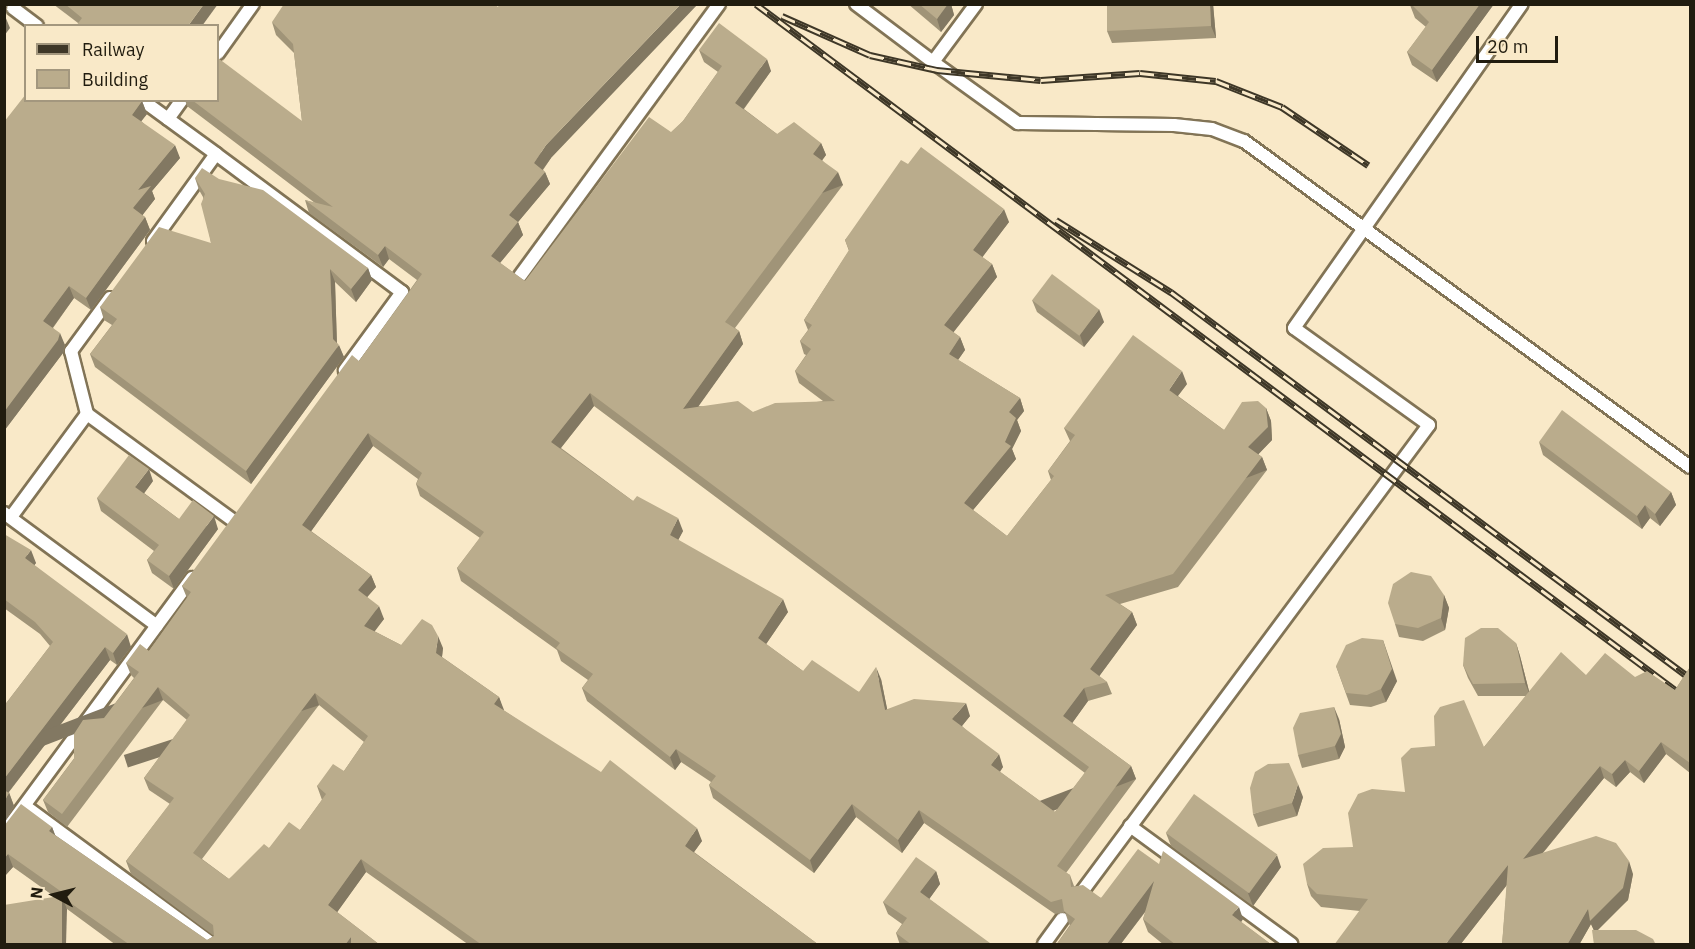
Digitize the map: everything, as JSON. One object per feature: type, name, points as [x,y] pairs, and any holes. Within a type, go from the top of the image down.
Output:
[{"type":"lane","points":[[219,52],[254,4]]},
{"type":"lane","points":[[520,276],[719,4]]},
{"type":"lane","points":[[856,4],[1018,123],[1173,125],[1212,129],[1244,141],[1365,227],[1690,467]]},
{"type":"lane","points":[[933,62],[976,4]]},
{"type":"lane","points":[[1081,893],[1430,425],[1294,328],[1522,4]]},
{"type":"lane","points":[[13,8],[34,24]]},
{"type":"lane","points":[[145,102],[402,292],[339,378]]},
{"type":"lane","points":[[168,119],[181,102]]},
{"type":"lane","points":[[140,257],[216,154]]},
{"type":"lane","points":[[120,286],[71,351],[87,414],[234,521]]},
{"type":"lane","points":[[87,414],[8,515],[157,626]]},
{"type":"lane","points":[[4,833],[199,569]]},
{"type":"lane","points":[[25,806],[212,945]]},
{"type":"lane","points":[[1130,826],[1291,945]]},
{"type":"lane","points":[[1044,945],[1062,919]]},
{"type":"building","points":[[65,4],[204,4],[189,24],[78,24],[82,18]]},
{"type":"building","points":[[284,4],[494,4],[498,7],[499,4],[681,4],[546,145],[534,163],[545,172],[509,215],[518,222],[491,256],[525,281],[649,117],[671,132],[683,121],[722,66],[699,50],[719,23],[767,59],[735,103],[777,134],[794,122],[821,143],[813,154],[838,172],[725,322],[739,331],[683,409],[738,401],[753,412],[775,403],[835,401],[795,371],[811,349],[800,341],[812,325],[804,320],[849,250],[845,240],[901,160],[908,164],[921,147],[1004,209],[973,250],[992,264],[944,325],[960,337],[949,354],[1020,398],[1009,412],[1016,418],[1005,442],[1011,446],[964,503],[1007,536],[1054,476],[1048,471],[1075,435],[1064,428],[1133,335],[1182,371],[1169,390],[1224,430],[1242,402],[1258,401],[1266,408],[1268,427],[1248,447],[1262,457],[1173,574],[1105,595],[1132,612],[1090,669],[1107,682],[1084,688],[1063,716],[1131,766],[1057,866],[1070,875],[1071,887],[1083,885],[1101,898],[1138,849],[1159,864],[1163,851],[1239,907],[1232,915],[1272,945],[1176,945],[1143,919],[1154,881],[1106,945],[1056,945],[1075,919],[1064,911],[1062,899],[1051,902],[919,810],[898,840],[852,804],[810,860],[709,785],[716,776],[676,749],[670,757],[582,688],[593,674],[556,648],[560,643],[457,568],[484,532],[416,484],[422,473],[368,433],[302,525],[371,575],[358,590],[379,606],[364,626],[401,645],[422,619],[432,625],[438,636],[436,653],[499,697],[494,704],[601,772],[610,760],[697,828],[685,846],[819,945],[482,945],[361,859],[328,905],[380,945],[351,945],[351,937],[345,945],[130,945],[62,897],[62,945],[4,945],[4,905],[66,895],[8,854],[4,859],[4,826],[21,804],[52,827],[49,831],[207,940],[214,936],[213,925],[126,861],[174,798],[144,778],[190,715],[158,687],[62,814],[43,800],[74,759],[74,734],[83,720],[104,718],[139,672],[126,663],[140,644],[149,651],[191,592],[182,586],[352,355],[359,361],[422,274],[385,246],[378,255],[305,200],[333,207],[195,102],[219,102],[219,59],[302,121],[293,44],[272,22]],"holes":[[[590,393],[1089,767],[1055,812],[991,765],[999,754],[952,719],[966,703],[914,699],[885,710],[876,667],[859,692],[812,660],[803,671],[758,638],[783,599],[670,535],[678,518],[637,496],[633,501],[551,442]],[[315,693],[368,736],[344,771],[333,764],[317,786],[326,794],[300,830],[289,822],[269,848],[264,844],[229,879],[193,853]]]},
{"type":"building","points":[[919,4],[948,4],[937,19]]},
{"type":"building","points":[[1107,4],[1210,4],[1211,26],[1107,31]]},
{"type":"building","points":[[1411,4],[1480,4],[1432,70],[1407,52],[1429,22]]},
{"type":"building","points":[[24,97],[24,102],[141,102],[132,115],[175,145],[138,190],[151,186],[133,208],[145,217],[86,298],[69,286],[43,321],[60,333],[58,340],[4,412],[4,122]]},
{"type":"building","points":[[202,168],[219,179],[263,190],[368,268],[351,289],[330,269],[333,339],[339,345],[246,471],[90,354],[117,319],[100,307],[159,227],[211,243],[201,204],[205,194],[195,178]]},
{"type":"building","points":[[1052,274],[1099,310],[1079,336],[1032,300]]},
{"type":"building","points":[[1562,410],[1671,492],[1655,514],[1645,505],[1637,516],[1539,442]]},
{"type":"building","points":[[129,455],[149,469],[135,487],[179,519],[193,500],[214,516],[169,576],[147,560],[159,545],[97,498]]},
{"type":"building","points":[[4,534],[31,550],[25,558],[127,634],[113,653],[105,647],[4,779],[4,706],[53,642],[35,622],[4,599]]},
{"type":"building","points":[[1411,572],[1431,576],[1444,595],[1441,618],[1418,628],[1395,624],[1388,603],[1393,584]]},
{"type":"building","points":[[1481,628],[1498,628],[1516,643],[1525,683],[1473,684],[1463,665],[1465,638]]},
{"type":"building","points":[[1362,638],[1383,640],[1392,669],[1381,689],[1367,695],[1346,693],[1336,666],[1346,645]]},
{"type":"building","points":[[1561,652],[1586,675],[1605,653],[1635,677],[1647,671],[1675,690],[1690,667],[1690,763],[1661,742],[1639,771],[1625,760],[1612,774],[1600,766],[1523,859],[1596,836],[1616,843],[1629,861],[1623,888],[1590,921],[1588,909],[1567,945],[1502,945],[1508,865],[1445,945],[1334,945],[1368,899],[1317,894],[1307,884],[1303,864],[1323,848],[1353,847],[1348,813],[1358,794],[1372,789],[1405,792],[1401,758],[1411,748],[1435,746],[1434,716],[1440,707],[1464,700],[1484,747]]},
{"type":"building","points":[[1334,707],[1341,734],[1335,746],[1298,755],[1293,728],[1300,713]]},
{"type":"building","points":[[1289,763],[1298,784],[1292,803],[1253,814],[1250,788],[1255,772],[1268,764]]},
{"type":"building","points":[[4,790],[9,793],[4,802]]},
{"type":"building","points":[[1194,794],[1277,855],[1249,893],[1166,833]]},
{"type":"building","points":[[916,857],[936,871],[920,892],[990,943],[989,945],[912,945],[896,933],[907,918],[883,902]]},
{"type":"building","points":[[1592,930],[1636,930],[1653,939],[1656,945],[1594,945]]},
{"type":"railway","points":[[756,4],[1690,701]]},
{"type":"railway","points":[[782,16],[870,55],[937,70],[1041,80],[1140,73],[1216,81],[1282,107],[1368,165]]},
{"type":"railway","points":[[1056,220],[1171,292],[1690,678]]}]
